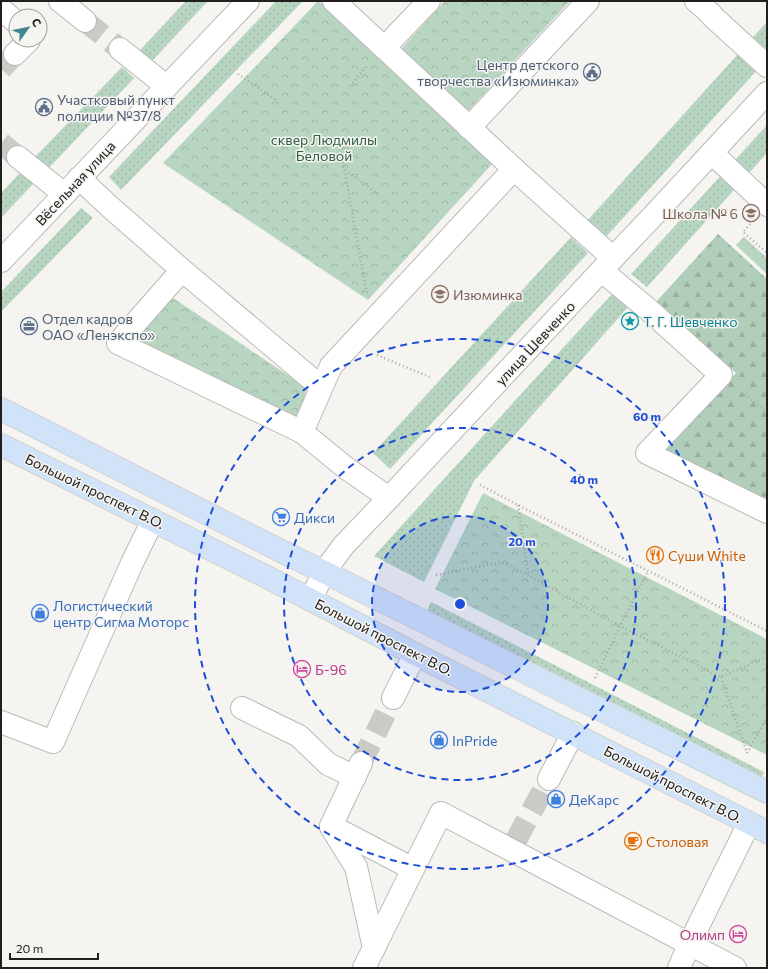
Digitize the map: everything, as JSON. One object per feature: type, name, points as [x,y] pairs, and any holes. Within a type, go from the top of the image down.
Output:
[{"type":"main road","points":[[1,409],[278,550],[767,792]]},
{"type":"main road","name":"Большой проспект В.О.","points":[[1,445],[311,599],[415,654],[758,827]]},
{"type":"street","points":[[60,1],[85,21]]},
{"type":"street","name":"Вёсельная улица","points":[[1,261],[248,1]]},
{"type":"street","points":[[334,1],[469,128],[514,168],[608,264],[649,310],[721,375],[647,453],[767,512]]},
{"type":"street","points":[[384,48],[429,1]]},
{"type":"street","points":[[469,128],[588,1]]},
{"type":"street","points":[[706,10],[767,66]]},
{"type":"street","points":[[120,49],[166,86]]},
{"type":"street","name":"улица Шевченко","points":[[311,599],[324,572],[344,545],[712,153],[764,101]]},
{"type":"street","points":[[712,153],[767,205]]},
{"type":"street","points":[[18,157],[64,194]]},
{"type":"street","points":[[302,432],[331,366],[514,168]]},
{"type":"street","points":[[79,178],[182,270],[321,387]]},
{"type":"street","points":[[182,270],[118,343],[302,432],[346,468],[389,498]]},
{"type":"street","points":[[1,722],[53,742],[132,563],[153,520]]},
{"type":"street","points":[[393,698],[415,654]]},
{"type":"street","points":[[242,708],[299,736],[328,764],[358,770],[331,826]]},
{"type":"street","points":[[549,779],[572,733]]},
{"type":"street","points":[[364,968],[441,813],[514,845],[689,944],[735,968]]},
{"type":"street","points":[[331,826],[413,869]]},
{"type":"street","points":[[331,826],[356,867],[374,948]]},
{"type":"street","points":[[679,968],[689,944],[735,854],[758,827]]},
{"type":"path","points":[[238,74],[276,100]]},
{"type":"path","points":[[343,162],[366,293]]},
{"type":"path","points":[[344,170],[378,194]]},
{"type":"path","points":[[351,344],[432,378]]},
{"type":"path","points":[[721,375],[767,412]]},
{"type":"path","points":[[480,485],[767,631]]},
{"type":"path","points":[[518,505],[528,575]]},
{"type":"path","points":[[436,575],[502,562],[620,626],[721,678],[747,754],[767,717]]},
{"type":"path","points":[[595,678],[648,571]]},
{"type":"path","points":[[721,678],[767,657]]},
{"type":"green space","points":[[186,1],[208,1],[151,62],[139,51]]},
{"type":"green space","points":[[276,1],[303,1],[121,190],[109,177]]},
{"type":"green space","name":"сквер Людмилы Беловой","points":[[318,1],[493,163],[368,300],[163,163]]},
{"type":"green space","points":[[445,1],[570,1],[468,111],[401,49]]},
{"type":"green space","points":[[767,22],[767,49],[752,38]]},
{"type":"green space","points":[[739,53],[758,69],[605,238],[586,222]]},
{"type":"green space","points":[[122,67],[134,78],[47,170],[33,159]]},
{"type":"green space","points":[[767,125],[767,153],[647,287],[631,274]]},
{"type":"green space","points":[[20,173],[34,183],[1,218],[1,193]]},
{"type":"green space","points":[[81,208],[93,218],[1,312],[1,292]]},
{"type":"green space","points":[[718,234],[767,279],[767,501],[663,450],[736,373],[656,302]]},
{"type":"green space","points":[[571,237],[588,253],[390,469],[373,453]]},
{"type":"green space","points":[[744,237],[767,258],[767,274],[736,245]]},
{"type":"green space","points":[[613,293],[629,306],[474,481],[424,582],[374,556]]},
{"type":"green space","points":[[173,298],[307,388],[298,419],[135,340]]},
{"type":"green space","points":[[483,493],[767,639],[767,755],[435,589]]},
{"type":"green space","points":[[431,602],[764,772],[758,786],[424,617]]},
{"type":"tunnel","points":[[85,21],[120,49]]},
{"type":"tunnel","points":[[1,69],[15,54]]},
{"type":"tunnel","points":[[1,143],[18,157]]},
{"type":"tunnel","points":[[361,763],[393,698]]},
{"type":"tunnel","points":[[516,840],[549,779]]},
{"type":"place","name":"Центр детского творчества «Изюминка»","points":[[592,72]]},
{"type":"place","name":"Участковый пункт полиции №37/8","points":[[44,107]]},
{"type":"place","name":"Школа № 6","points":[[751,213]]},
{"type":"place","name":"Изюминка","points":[[440,294]]},
{"type":"place","name":"Т. Г. Шевченко","points":[[630,321]]},
{"type":"place","name":"Отдел кадров ОАО «Ленэкспо»","points":[[29,326]]},
{"type":"place","name":"Дикси","points":[[281,517]]},
{"type":"place","name":"Суши White","points":[[655,555]]},
{"type":"place","name":"Логистический центр Сигма Моторс","points":[[40,613]]},
{"type":"place","name":"Б-96","points":[[302,669]]},
{"type":"place","name":"InPride","points":[[439,740]]},
{"type":"place","name":"ДеКарс","points":[[556,799]]},
{"type":"place","name":"Столовая","points":[[633,841]]},
{"type":"place","name":"Олимп","points":[[738,934]]}]
